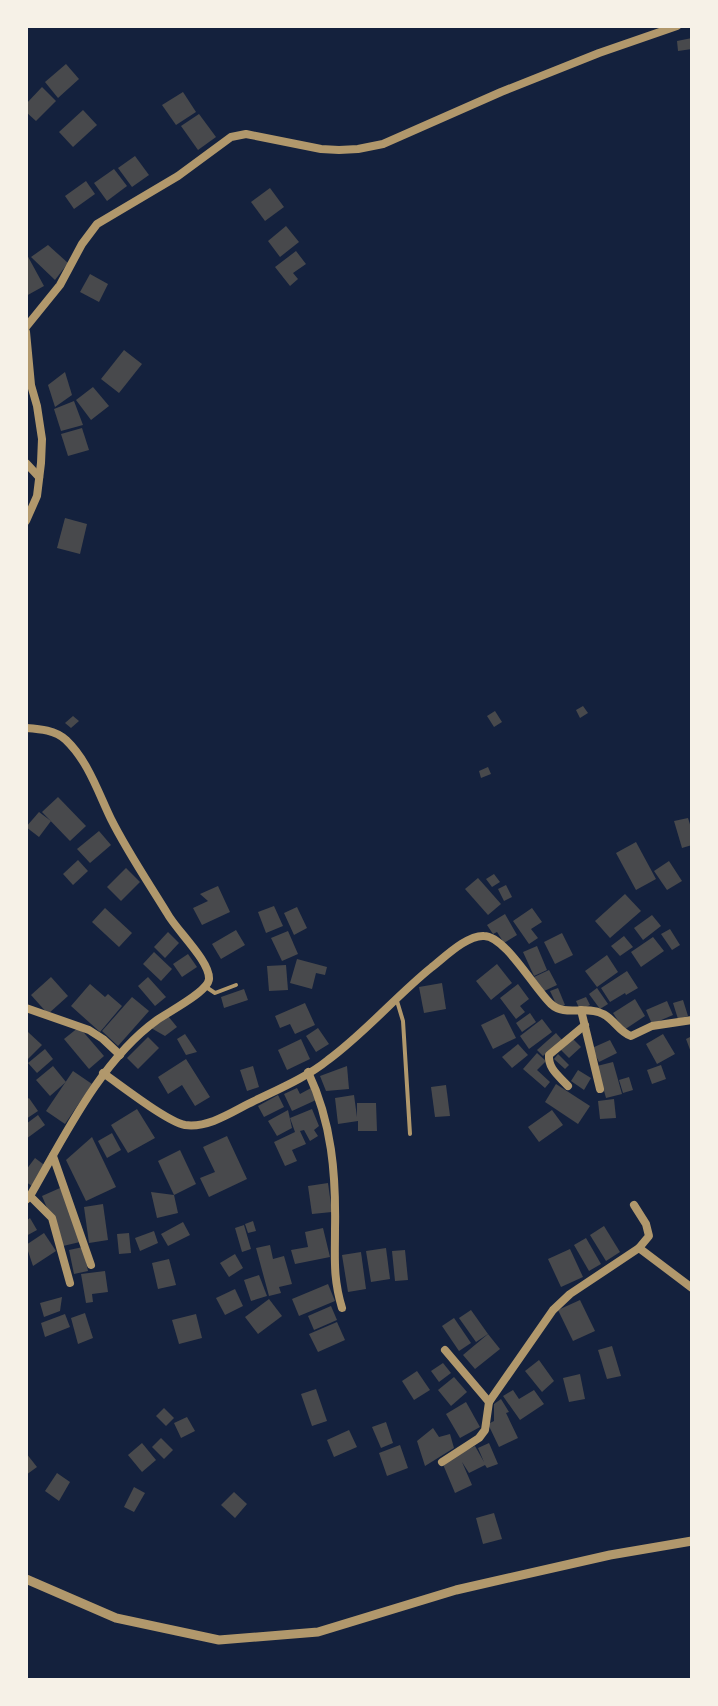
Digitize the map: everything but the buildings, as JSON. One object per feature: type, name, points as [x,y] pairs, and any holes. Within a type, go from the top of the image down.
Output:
[{"type":"street","points":[[26,521],[37,496],[42,439],[31,385],[26,330],[60,285],[82,244],[97,224],[178,176],[231,137],[246,134],[330,149],[358,149],[383,144],[515,86],[677,26]]},
{"type":"street","points":[[26,463],[39,477]]},
{"type":"street","points":[[26,728],[43,729],[65,739],[85,765],[111,820],[170,919],[205,966],[209,979],[197,995],[151,1024],[103,1073],[28,1198],[55,1224],[70,1283]]},
{"type":"street","points":[[103,1073],[174,1122],[206,1124],[326,1063],[453,950],[476,936],[487,935],[513,957],[531,982],[561,1011],[602,1013],[631,1036],[652,1026],[692,1020]]},
{"type":"street","points":[[26,1008],[89,1030],[120,1055]]},
{"type":"street","points":[[581,1010],[600,1089]]},
{"type":"street","points":[[568,1086],[552,1070],[549,1055],[585,1025]]},
{"type":"street","points":[[308,1072],[328,1126],[333,1167],[335,1287],[342,1308]]},
{"type":"street","points":[[53,1156],[91,1265]]},
{"type":"street","points":[[442,1462],[479,1438],[485,1430],[489,1402],[553,1310],[570,1294],[639,1248],[649,1236],[649,1230],[634,1205]]},
{"type":"street","points":[[639,1248],[692,1288]]},
{"type":"street","points":[[445,1350],[489,1402]]},
{"type":"street","points":[[26,1579],[116,1618],[219,1640],[318,1632],[456,1590],[610,1555],[692,1541]]},
{"type":"lane","points":[[206,987],[215,993],[236,985]]},
{"type":"lane","points":[[397,998],[403,1021],[410,1134]]}]
